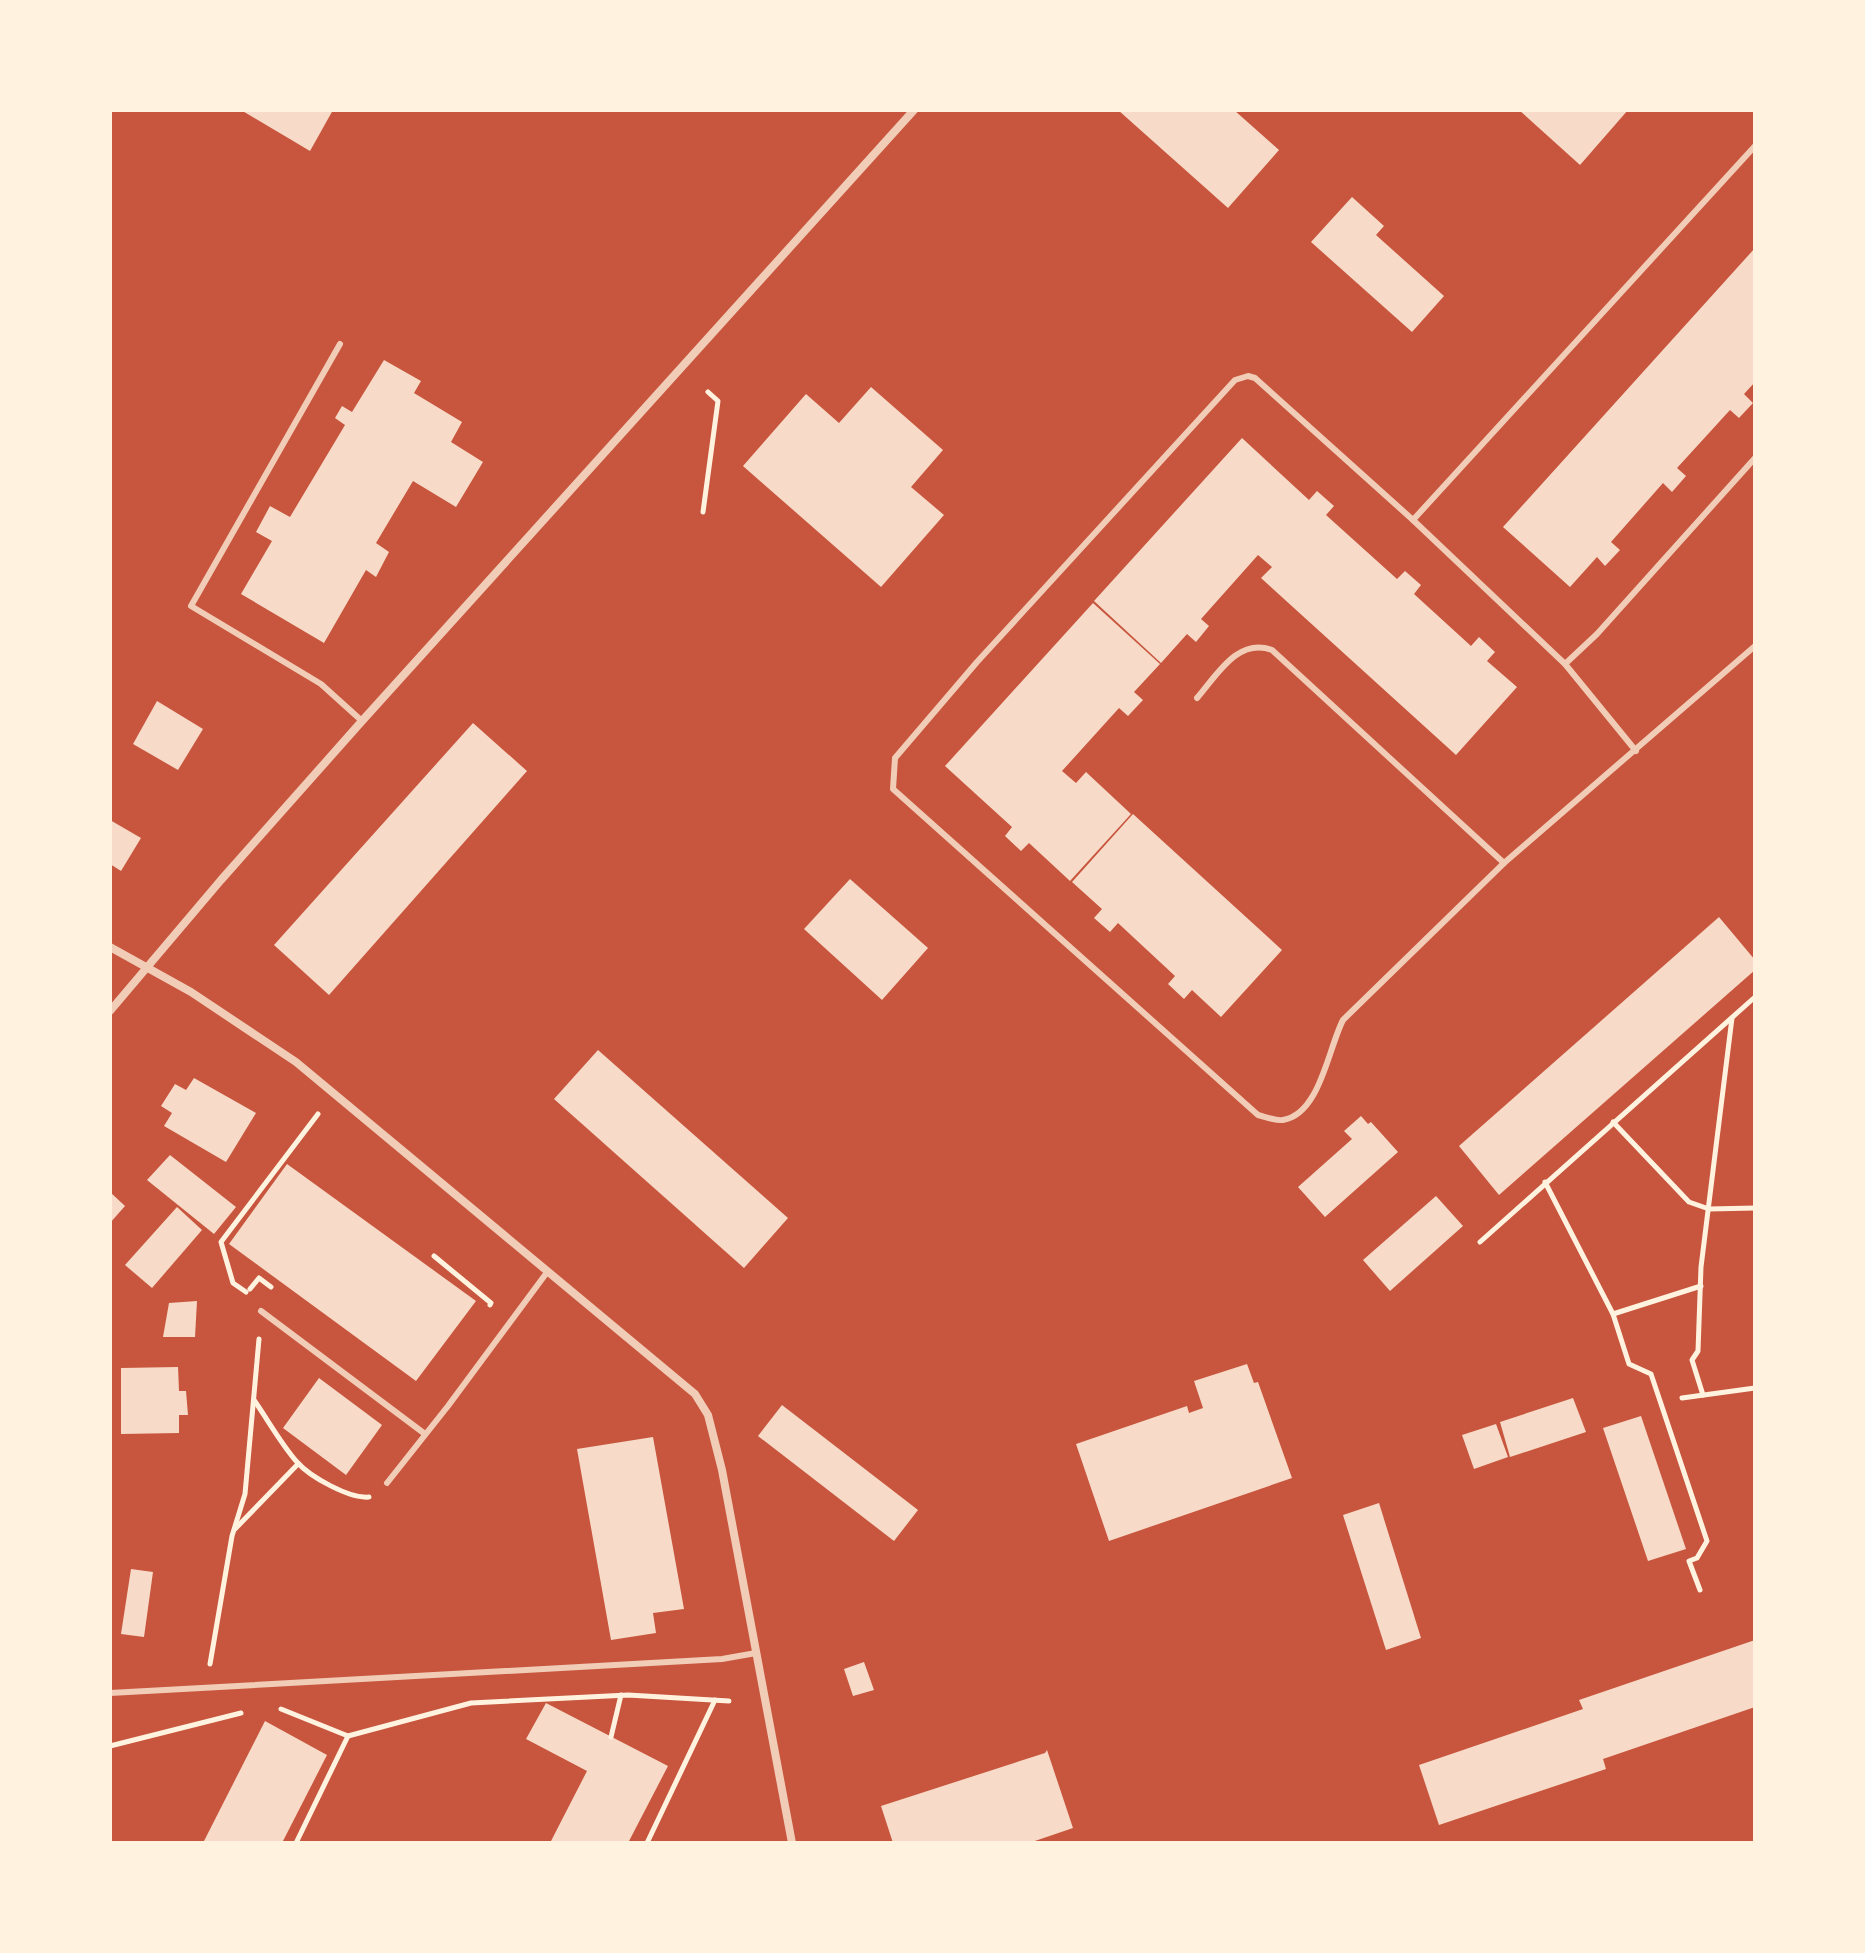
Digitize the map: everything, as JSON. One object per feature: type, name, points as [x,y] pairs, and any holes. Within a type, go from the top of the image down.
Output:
[{"type":"street","points":[[110,1011],[362,721],[914,110]]},
{"type":"street","points":[[110,947],[191,992],[296,1062],[695,1394],[708,1415],[722,1470],[792,1843]]},
{"type":"lane","points":[[1413,520],[1755,146]]},
{"type":"lane","points":[[340,344],[191,606],[321,684],[362,721]]},
{"type":"lane","points":[[1636,751],[1565,664],[1413,520],[1255,378],[1242,376],[1235,380],[977,662],[895,758],[893,789],[1258,1115],[1282,1121],[1301,1113],[1315,1094],[1334,1036],[1343,1020],[1504,863],[1636,751],[1755,646]]},
{"type":"lane","points":[[1565,664],[1597,634],[1755,458]]},
{"type":"lane","points":[[1197,698],[1238,652],[1254,646],[1272,650],[1504,863]]},
{"type":"lane","points":[[387,1483],[548,1271]]},
{"type":"lane","points":[[261,1311],[425,1434]]},
{"type":"lane","points":[[110,1693],[722,1659],[756,1653]]},
{"type":"path","points":[[703,512],[718,401],[708,392]]},
{"type":"path","points":[[1480,1242],[1755,997]]},
{"type":"path","points":[[1703,1395],[1692,1360],[1698,1351],[1701,1286],[1732,1018]]},
{"type":"path","points":[[207,1687],[234,1530],[245,1494],[262,1305],[233,1283],[221,1242],[318,1114]]},
{"type":"path","points":[[1613,1122],[1689,1202],[1709,1209],[1755,1208]]},
{"type":"path","points":[[1545,1182],[1613,1314],[1629,1364],[1651,1374],[1707,1541],[1697,1558],[1689,1561],[1700,1590]]},
{"type":"path","points":[[434,1256],[491,1303],[482,1316]]},
{"type":"path","points":[[246,1293],[259,1278],[272,1287]]},
{"type":"path","points":[[1613,1314],[1701,1286]]},
{"type":"path","points":[[1682,1398],[1755,1388]]},
{"type":"path","points":[[253,1399],[298,1464],[342,1492],[360,1498],[375,1494],[387,1483]]},
{"type":"path","points":[[234,1530],[298,1464]]},
{"type":"path","points":[[611,1737],[621,1695]]},
{"type":"path","points":[[272,1706],[348,1736],[471,1703],[621,1695],[729,1701]]},
{"type":"path","points":[[647,1843],[715,1700]]},
{"type":"path","points":[[110,1746],[243,1713]]},
{"type":"path","points":[[296,1843],[348,1736]]},
{"type":"building","points":[[241,110],[333,110],[310,151]]},
{"type":"building","points":[[1118,110],[1234,110],[1279,150],[1228,208]]},
{"type":"building","points":[[1519,110],[1628,110],[1580,165]]},
{"type":"building","points":[[1352,197],[1384,226],[1376,235],[1444,296],[1412,332],[1311,242]]},
{"type":"building","points":[[1755,248],[1755,382],[1744,394],[1753,403],[1739,418],[1730,410],[1677,468],[1686,476],[1672,492],[1663,483],[1611,542],[1620,550],[1605,566],[1597,557],[1570,587],[1503,527]]},
{"type":"building","points":[[384,360],[421,381],[414,393],[462,422],[451,442],[483,462],[456,507],[413,481],[376,543],[389,552],[376,577],[366,570],[324,643],[241,594],[272,541],[256,532],[270,506],[290,517],[345,425],[335,418],[342,406],[352,412]]},
{"type":"building","points":[[871,387],[943,450],[911,487],[944,515],[881,587],[743,466],[806,394],[839,423]]},
{"type":"building","points":[[1242,438],[1309,500],[1317,491],[1334,506],[1326,515],[1397,579],[1405,571],[1421,585],[1414,594],[1471,646],[1479,637],[1495,652],[1487,661],[1517,687],[1456,755],[1261,578],[1272,567],[1258,555],[1201,619],[1209,626],[1196,642],[1187,634],[1161,663],[1094,601]]},
{"type":"building","points":[[1093,603],[1160,664],[1134,692],[1143,700],[1128,716],[1119,708],[1062,771],[1076,783],[1086,772],[1131,814],[1070,881],[1029,843],[1021,851],[1005,836],[1012,827],[945,766]]},
{"type":"building","points":[[157,701],[203,729],[178,770],[133,744]]},
{"type":"building","points":[[473,723],[527,771],[329,995],[274,945]]},
{"type":"building","points":[[1133,814],[1282,950],[1221,1017],[1192,990],[1184,999],[1168,984],[1175,976],[1118,923],[1110,932],[1094,918],[1102,909],[1072,882]]},
{"type":"building","points":[[110,820],[141,838],[121,871],[110,864]]},
{"type":"building","points":[[850,879],[928,948],[882,1000],[804,929]]},
{"type":"building","points":[[1719,917],[1755,960],[1755,970],[1499,1195],[1459,1146]]},
{"type":"building","points":[[598,1050],[788,1218],[744,1268],[554,1099]]},
{"type":"building","points":[[194,1078],[256,1113],[226,1162],[164,1126],[172,1113],[161,1106],[175,1084],[186,1090]]},
{"type":"building","points":[[1361,1116],[1368,1124],[1371,1122],[1398,1152],[1325,1217],[1298,1187],[1352,1139],[1344,1131]]},
{"type":"building","points":[[170,1155],[236,1207],[214,1234],[147,1180]]},
{"type":"building","points":[[287,1164],[476,1301],[416,1381],[229,1244]]},
{"type":"building","points":[[110,1192],[125,1206],[110,1223]]},
{"type":"building","points":[[1436,1196],[1463,1226],[1390,1291],[1363,1260]]},
{"type":"building","points":[[177,1207],[202,1230],[152,1288],[125,1265]]},
{"type":"building","points":[[197,1301],[195,1337],[163,1337],[169,1303]]},
{"type":"building","points":[[1247,1364],[1254,1383],[1258,1382],[1292,1478],[1109,1541],[1076,1444],[1187,1406],[1189,1413],[1203,1408],[1194,1381]]},
{"type":"building","points":[[178,1367],[179,1391],[186,1391],[188,1415],[179,1415],[179,1433],[121,1434],[121,1368]]},
{"type":"building","points":[[319,1378],[382,1425],[346,1475],[283,1428]]},
{"type":"building","points":[[1573,1398],[1586,1432],[1510,1457],[1500,1422]]},
{"type":"building","points":[[782,1405],[918,1510],[894,1541],[758,1436]]},
{"type":"building","points":[[1641,1416],[1686,1549],[1648,1561],[1603,1428]]},
{"type":"building","points":[[1496,1424],[1508,1457],[1474,1469],[1462,1435]]},
{"type":"building","points":[[653,1437],[684,1609],[653,1613],[656,1633],[611,1640],[577,1449]]},
{"type":"building","points":[[1379,1503],[1421,1638],[1386,1650],[1343,1515]]},
{"type":"building","points":[[131,1569],[153,1572],[144,1637],[121,1634]]},
{"type":"building","points":[[1755,1640],[1755,1707],[1603,1759],[1606,1769],[1439,1825],[1419,1765],[1583,1709],[1579,1700]]},
{"type":"building","points":[[864,1662],[874,1690],[853,1696],[844,1669]]},
{"type":"building","points":[[546,1703],[668,1766],[628,1843],[550,1843],[587,1771],[526,1739]]},
{"type":"building","points":[[265,1721],[327,1755],[282,1843],[203,1843]]},
{"type":"building","points":[[1047,1750],[1073,1828],[1029,1843],[893,1843],[881,1806]]}]
